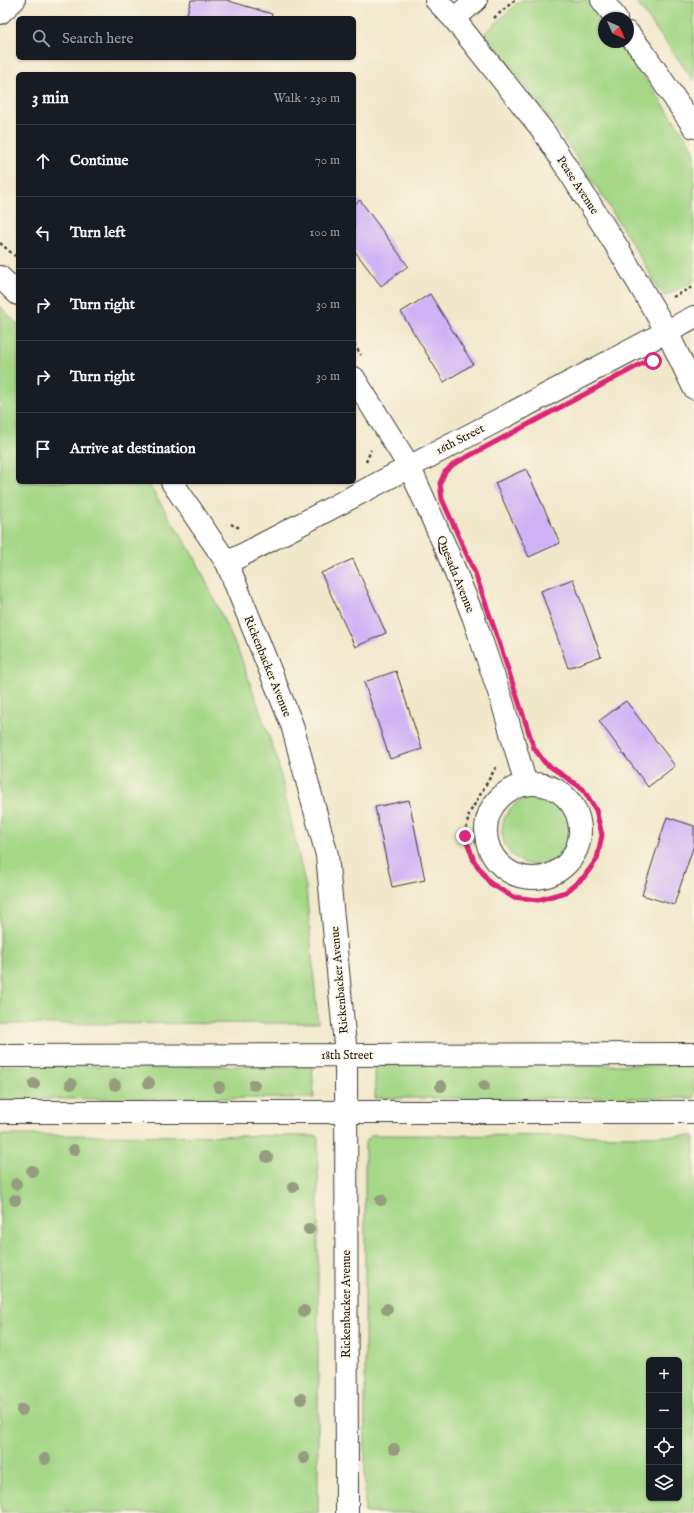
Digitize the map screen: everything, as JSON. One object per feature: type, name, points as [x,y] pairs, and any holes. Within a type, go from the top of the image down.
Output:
[{"type":"street","points":[[0,9],[6,0]]},
{"type":"street","points":[[0,13],[14,0]]},
{"type":"street","name":"Pease Avenue","points":[[436,0],[454,19],[544,132],[619,250],[667,332],[694,388]]},
{"type":"street","points":[[454,19],[476,0]]},
{"type":"street","points":[[602,0],[611,12]]},
{"type":"street","points":[[634,41],[694,127]]},
{"type":"street","points":[[0,277],[16,292]]},
{"type":"street","name":"16th Street","points":[[227,563],[694,317]]},
{"type":"street","name":"Quesada Avenue","points":[[356,381],[409,466],[447,551],[473,616],[502,701],[526,785]]},
{"type":"street","name":"Rickenbacker Avenue","points":[[173,484],[227,563],[292,725],[327,855],[346,1055],[347,1513]]},
{"type":"street","points":[[526,785],[542,785],[557,790],[569,801],[578,815],[580,831],[578,847],[569,861],[557,871],[542,877],[526,877],[512,873],[500,864],[491,852],[487,838],[487,823],[491,810],[500,798],[512,789],[526,785]]},
{"type":"street","name":"18th Street","points":[[0,1056],[694,1054]]},
{"type":"street","points":[[0,1112],[694,1112]]},
{"type":"path","points":[[0,243],[16,257]]},
{"type":"path","points":[[356,347],[362,357]]},
{"type":"path","points":[[227,521],[236,527],[247,527]]},
{"type":"path","points":[[496,766],[469,814],[465,836],[474,861],[490,883],[513,897],[538,900],[566,892],[584,877],[597,859],[602,835],[596,810],[583,789],[545,763],[541,758]]},
{"type":"green space","points":[[521,0],[587,0],[598,14],[598,48],[624,48],[694,149],[694,281],[665,296],[659,290],[598,189],[557,129],[516,75],[487,41],[485,33]]},
{"type":"green space","points":[[635,0],[694,0],[694,81]]},
{"type":"green space","points":[[0,306],[16,323],[16,484],[148,484],[195,558],[240,655],[277,759],[306,888],[318,1023],[0,1024]]},
{"type":"green space","points":[[536,797],[549,800],[560,807],[567,818],[570,831],[567,844],[560,855],[549,862],[536,865],[523,862],[512,855],[505,844],[502,831],[505,818],[512,807],[523,800]]},
{"type":"green space","points":[[375,1065],[694,1065],[694,1098],[375,1098]]},
{"type":"green space","points":[[0,1066],[312,1066],[314,1098],[0,1099]]},
{"type":"green space","points":[[0,1135],[318,1136],[318,1513],[0,1513]]},
{"type":"green space","points":[[372,1135],[694,1136],[694,1513],[365,1513],[365,1142]]},
{"type":"building","points":[[191,0],[226,0],[272,14],[272,16],[187,16]]},
{"type":"building","points":[[360,200],[408,266],[381,286],[356,253],[356,203]]},
{"type":"building","points":[[430,294],[473,364],[444,382],[401,312]]},
{"type":"building","points":[[526,469],[560,543],[529,557],[495,483]]},
{"type":"building","points":[[353,559],[386,633],[355,647],[321,573]]},
{"type":"building","points":[[573,579],[601,656],[568,668],[541,591]]},
{"type":"building","points":[[396,671],[422,749],[390,759],[364,682]]},
{"type":"building","points":[[626,701],[675,766],[648,787],[599,721]]},
{"type":"building","points":[[409,800],[425,880],[392,887],[375,807]]},
{"type":"building","points":[[667,817],[694,826],[694,845],[674,905],[642,895]]},
{"type":"route","points":[[465,836],[474,861],[490,883],[513,897],[538,900],[566,892],[584,877],[597,859],[602,835],[596,810],[583,789],[545,763],[534,748],[475,573],[442,499],[440,483],[445,472],[454,464],[643,363],[653,361]]}]
